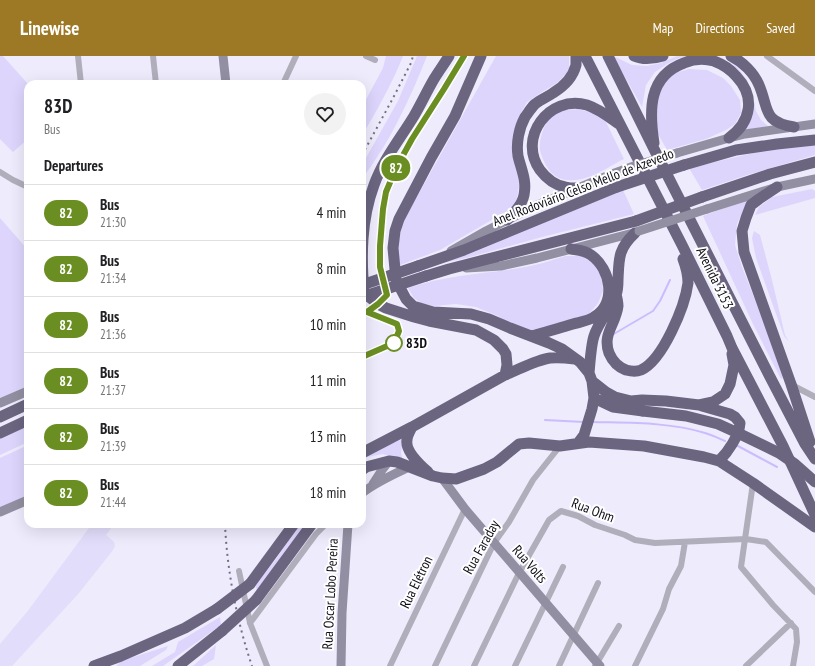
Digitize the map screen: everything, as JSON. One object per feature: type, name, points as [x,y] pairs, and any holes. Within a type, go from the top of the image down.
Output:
[{"type":"highway","points":[[366,217],[374,184],[387,159],[414,116],[434,78],[449,56]]},
{"type":"highway","points":[[455,116],[481,56]]},
{"type":"highway","points":[[489,56],[484,63],[472,92],[455,116],[399,219],[392,248],[396,280],[406,299],[413,306],[433,312],[471,314],[489,319],[562,349],[583,365],[590,377],[606,392],[615,397],[632,401],[666,401],[699,405],[730,414],[740,423],[739,430],[728,450],[719,461]]},
{"type":"highway","points":[[507,220],[516,210],[524,195],[525,180],[518,155],[518,142],[520,130],[525,118],[535,104],[558,90],[568,80],[576,65],[576,56]]},
{"type":"highway","name":"Avenida 3153","points":[[585,56],[783,446],[815,515]]},
{"type":"highway","name":"Avenida 3153","points":[[608,56],[765,368],[805,444],[815,458]]},
{"type":"highway","points":[[634,56],[647,59],[663,56]]},
{"type":"highway","points":[[732,56],[742,63],[756,78],[761,88],[766,108],[772,117],[782,124],[794,127]]},
{"type":"highway","points":[[656,153],[651,116],[651,107],[655,91],[661,79],[669,71],[680,64],[691,61],[703,59],[722,64],[733,71],[746,90],[749,102],[748,113],[739,130],[729,138]]},
{"type":"highway","points":[[577,188],[565,187],[554,183],[544,175],[537,165],[533,154],[532,141],[535,129],[542,119],[551,111],[562,105],[574,103],[586,105],[598,110],[621,126]]},
{"type":"highway","name":"Anel Rodoviário Celso Mello de Azevedo","points":[[366,291],[418,266],[471,247],[617,187],[736,150],[815,140]]},
{"type":"highway","points":[[366,291],[449,269],[636,228],[702,198],[770,174],[815,162]]},
{"type":"highway","points":[[777,187],[751,205],[742,231],[744,252],[791,384],[815,458]]},
{"type":"highway","points":[[578,443],[586,430],[593,403],[590,377],[593,338],[616,294],[618,284],[619,256],[624,245],[636,228]]},
{"type":"highway","points":[[616,294],[618,308],[607,339],[610,354],[620,367],[629,371],[642,370],[659,353],[671,335],[684,301],[688,276],[682,254],[682,245]]},
{"type":"highway","points":[[532,336],[590,319],[599,313],[605,304],[609,295],[609,285],[604,269],[592,255],[571,249]]},
{"type":"highway","points":[[366,294],[386,308],[429,321],[476,330],[494,340],[506,354],[507,364],[505,375]]},
{"type":"highway","points":[[699,405],[713,402],[725,394],[730,384],[734,365],[732,348]]},
{"type":"highway","points":[[366,451],[505,375],[541,360],[558,357],[576,359]]},
{"type":"highway","points":[[593,403],[686,416],[718,424],[778,452],[795,464],[815,482]]},
{"type":"highway","points":[[0,417],[24,406]]},
{"type":"highway","points":[[0,432],[24,422]]},
{"type":"highway","points":[[412,427],[406,440],[412,456],[421,466],[438,477]]},
{"type":"highway","points":[[366,468],[389,461],[397,462],[412,469],[438,477],[456,479],[484,470],[519,444],[529,443],[560,446],[589,442],[644,446],[704,456],[719,461],[815,527]]},
{"type":"highway","points":[[94,666],[168,636],[217,609],[250,584],[291,528]]},
{"type":"highway","points":[[178,665],[259,603],[314,529]]},
{"type":"highway","points":[[111,666],[121,656]]},
{"type":"main road","points":[[224,56],[226,80]]},
{"type":"main road","name":"Anel Rodoviário Celso Mello de Azevedo","points":[[434,260],[535,206],[634,166],[729,138],[756,132],[815,124]]},
{"type":"main road","points":[[449,269],[501,266],[538,258],[777,187],[815,179]]},
{"type":"main road","points":[[0,403],[24,393]]},
{"type":"main road","points":[[372,485],[389,461]]},
{"type":"main road","points":[[366,490],[387,477],[412,469]]},
{"type":"main road","name":"Rua Volts","points":[[438,477],[597,665]]},
{"type":"main road","points":[[0,512],[24,502]]},
{"type":"main road","name":"Rua Oscar Lobo Pereira","points":[[340,666],[348,528]]},
{"type":"street","points":[[78,56],[81,80]]},
{"type":"street","points":[[153,56],[156,80]]},
{"type":"street","points":[[285,80],[296,56]]},
{"type":"street","points":[[366,56],[375,60]]},
{"type":"street","points":[[766,56],[815,91]]},
{"type":"street","points":[[0,172],[24,186]]},
{"type":"street","points":[[791,384],[815,397]]},
{"type":"street","name":"Rua Faraday","points":[[435,666],[494,543],[509,522],[533,480],[560,446]]},
{"type":"street","points":[[753,483],[741,567],[773,605],[796,629],[797,642],[793,666]]},
{"type":"street","name":"Rua Elétron","points":[[390,666],[465,509]]},
{"type":"street","name":"Rua Ohm","points":[[474,666],[519,573],[549,520],[562,511],[578,516],[595,525],[635,540],[655,543],[746,539],[766,542],[815,592]]},
{"type":"street","points":[[635,666],[663,609],[669,589],[681,566],[685,542]]},
{"type":"street","points":[[515,666],[562,567]]},
{"type":"street","points":[[239,571],[250,623],[267,666]]},
{"type":"street","points":[[559,666],[598,583]]},
{"type":"street","points":[[250,623],[259,603]]},
{"type":"street","points":[[746,666],[791,623]]},
{"type":"street","points":[[597,665],[619,626]]},
{"type":"shaded area","points":[[0,56],[3,56],[24,80],[24,142],[13,152],[0,139]]},
{"type":"shaded area","points":[[386,56],[403,56],[379,107],[366,129],[366,100],[383,68]]},
{"type":"shaded area","points":[[417,56],[427,56],[399,120],[382,150],[366,173],[366,158],[398,101]]},
{"type":"shaded area","points":[[496,56],[569,56],[569,71],[557,83],[527,102],[518,118],[513,135],[512,154],[518,171],[519,186],[517,198],[512,208],[440,250],[400,265],[398,252],[399,237],[405,218]]},
{"type":"shaded area","points":[[613,56],[632,65],[647,66],[661,63],[677,56],[691,56],[679,58],[655,72],[646,85],[642,107]]},
{"type":"shaded area","points":[[691,56],[715,56],[722,58],[737,67],[747,80],[753,96],[756,111],[761,120],[768,126],[744,130],[742,78]]},
{"type":"shaded area","points":[[689,69],[707,70],[723,78],[731,86],[740,100],[741,113],[735,124],[726,130],[706,139],[667,150],[653,125],[660,83],[675,73]]},
{"type":"shaded area","points":[[578,109],[597,114],[604,118],[624,159],[590,177],[565,180],[554,175],[547,167],[543,159],[540,150],[542,133],[547,122],[555,114],[562,110]]},
{"type":"shaded area","points":[[815,145],[815,155],[702,190],[689,168],[766,150]]},
{"type":"shaded area","points":[[812,189],[815,191],[815,198],[755,215],[759,207],[772,197]]},
{"type":"shaded area","points":[[623,190],[634,214],[443,263]]},
{"type":"shaded area","points":[[752,197],[745,206],[737,224],[735,245],[783,378],[781,379],[753,324],[703,216]]},
{"type":"shaded area","points":[[0,218],[24,245],[24,388],[0,398]]},
{"type":"shaded area","points":[[754,231],[760,235],[785,335],[789,342],[784,336],[756,258],[752,238]]},
{"type":"shaded area","points":[[566,256],[582,256],[594,264],[602,278],[603,291],[598,303],[588,315],[531,332],[512,326],[498,316],[476,307],[456,304],[434,306],[421,303],[414,298],[408,288],[423,283],[453,277],[515,269]]},
{"type":"shaded area","points":[[24,427],[24,444],[0,455],[0,438]]},
{"type":"shaded area","points":[[403,439],[401,453],[403,461],[383,454],[366,458],[366,454]]},
{"type":"shaded area","points":[[24,447],[24,498],[0,508],[0,458]]},
{"type":"shaded area","points":[[89,528],[111,528],[106,535],[114,542],[115,546],[79,593],[12,666],[0,666],[0,644],[27,612]]},
{"type":"shaded area","points":[[297,528],[303,528],[257,590],[255,585],[276,559]]},
{"type":"shaded area","points":[[220,617],[221,625],[163,666],[152,666],[175,652],[178,642]]},
{"type":"shaded area","points":[[216,645],[214,659],[202,666],[193,666]]},
{"type":"shaded area","points":[[168,646],[166,650],[140,666],[116,666],[121,661]]},
{"type":"waterway","points":[[612,335],[653,311],[660,301],[670,280]]},
{"type":"waterway","points":[[545,420],[584,422]]},
{"type":"waterway","points":[[593,422],[649,424],[678,427],[705,433],[725,441]]},
{"type":"waterway","points":[[738,446],[777,467]]},
{"type":"railway","points":[[366,148],[411,63],[413,56]]},
{"type":"railway","points":[[225,528],[230,578],[237,614],[252,666]]},
{"type":"bus line","name":"82","points":[[366,355],[394,343],[399,331],[397,324],[367,312],[387,295],[380,267],[380,246],[386,192],[396,168],[412,139],[464,56]]},
{"type":"place","name":"83D","points":[[394,343]]}]
